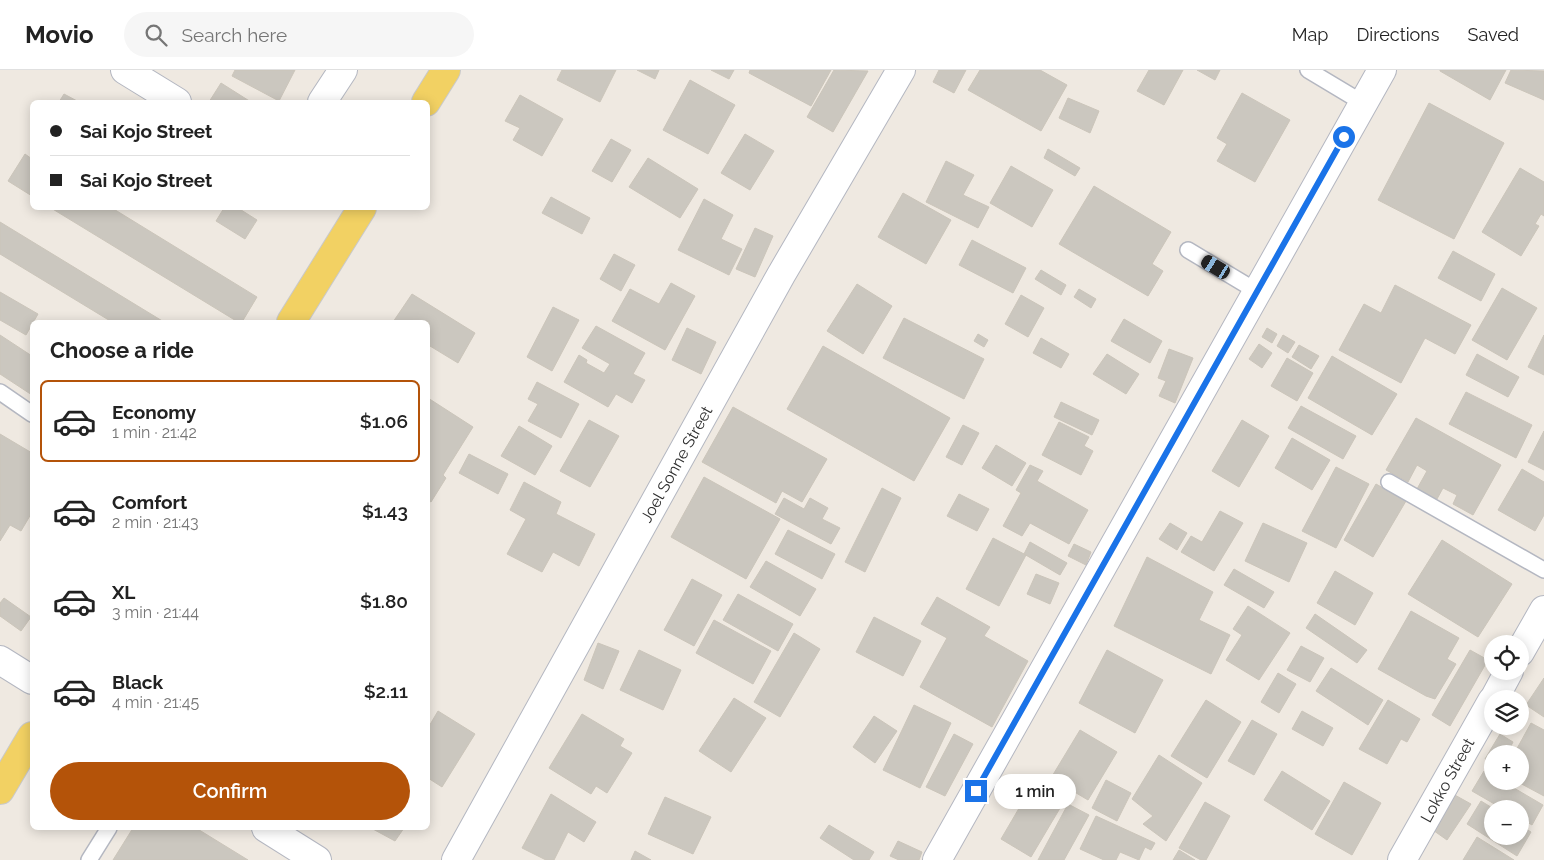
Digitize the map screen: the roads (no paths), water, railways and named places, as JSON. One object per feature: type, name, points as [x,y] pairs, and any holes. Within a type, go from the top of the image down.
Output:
[{"type":"main road","points":[[427,100],[446,70]]},
{"type":"main road","points":[[292,320],[356,210]]},
{"type":"main road","points":[[0,790],[30,739]]},
{"type":"street","points":[[125,70],[174,100]]},
{"type":"street","points":[[323,100],[343,70]]},
{"type":"street","name":"Joel Sonne Street","points":[[456,860],[781,275],[900,70]]},
{"type":"street","points":[[937,860],[1382,70]]},
{"type":"street","points":[[1529,636],[1544,610]]},
{"type":"street","points":[[0,660],[30,679]]},
{"type":"street","name":"Lokko Street","points":[[1402,860],[1484,716]]},
{"type":"street","points":[[269,830],[317,860]]},
{"type":"lane","points":[[1308,70],[1363,102]]},
{"type":"lane","points":[[1188,250],[1258,292]]},
{"type":"lane","points":[[0,392],[30,413]]},
{"type":"lane","points":[[1389,482],[1544,570]]},
{"type":"lane","points":[[89,860],[108,830]]}]
